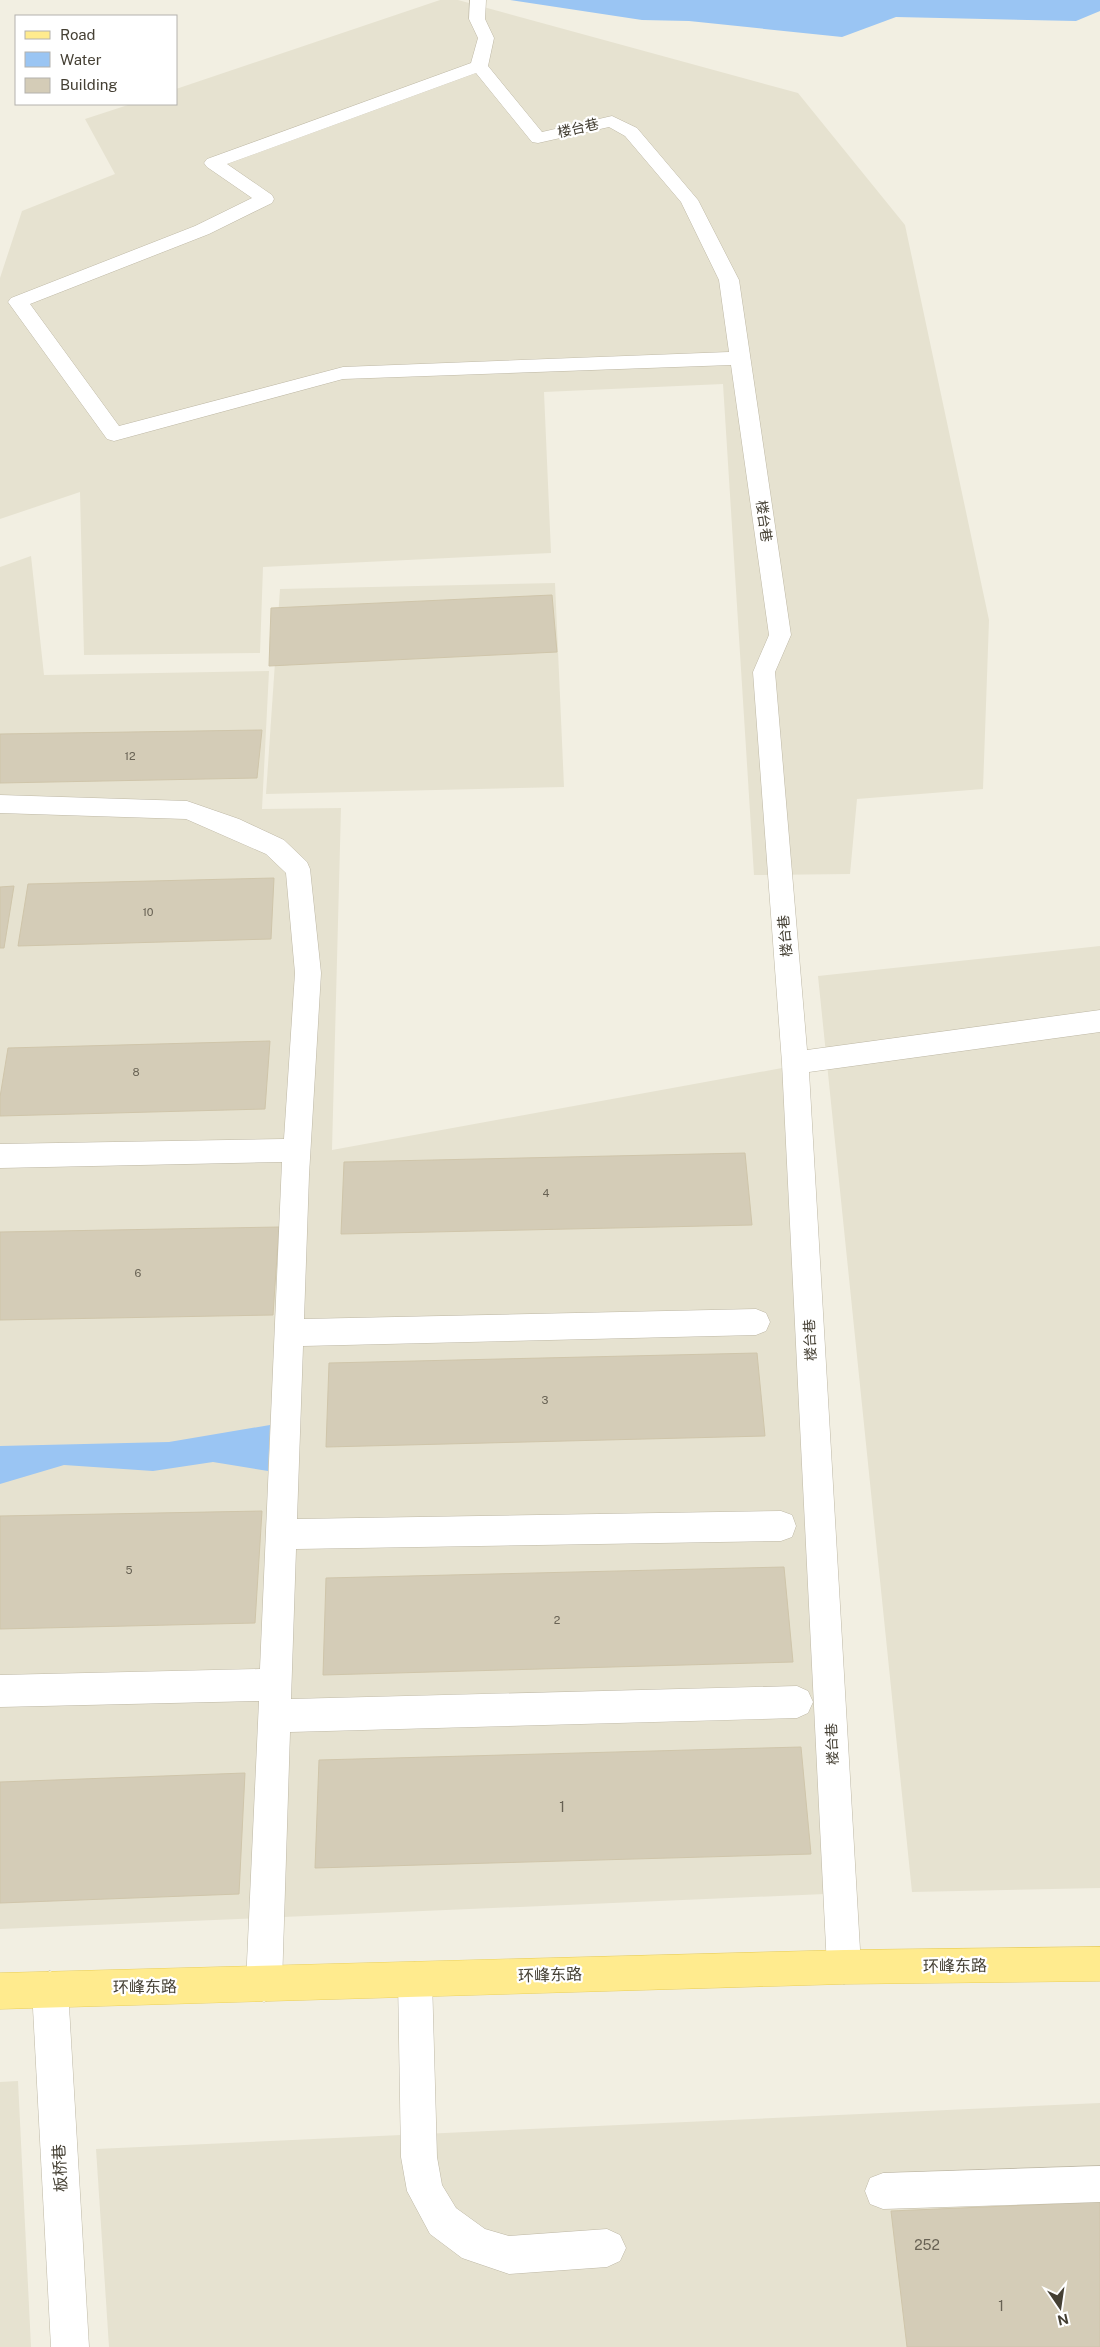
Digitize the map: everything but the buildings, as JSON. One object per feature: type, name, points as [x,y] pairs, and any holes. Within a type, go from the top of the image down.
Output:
[{"type":"main road","name":"环峰东路","points":[[0,1991],[844,1967],[1100,1964]]},
{"type":"street","points":[[478,0],[477,19],[486,38],[479,66],[213,162],[265,199],[202,230],[18,302],[114,434],[344,373],[740,358]]},
{"type":"street","name":"楼台巷","points":[[479,66],[538,138],[612,120],[631,132],[689,200],[729,280],[780,635],[764,672],[795,1063],[844,1967]]},
{"type":"street","points":[[0,804],[187,810],[230,826],[274,847],[298,869],[308,973],[297,1150],[289,1333],[264,1984]]},
{"type":"street","points":[[795,1063],[1100,1021]]},
{"type":"street","points":[[0,1156],[297,1150]]},
{"type":"street","points":[[289,1333],[756,1322]]},
{"type":"street","points":[[281,1534],[781,1526]]},
{"type":"street","points":[[0,1691],[274,1685]]},
{"type":"street","points":[[273,1716],[798,1702]]},
{"type":"street","points":[[415,1979],[419,2158],[425,2191],[443,2221],[475,2245],[509,2255],[607,2248]]},
{"type":"street","name":"板桥巷","points":[[50,1989],[70,2347]]},
{"type":"street","points":[[883,2191],[1100,2184]]},
{"type":"shaded area","points":[[440,0],[458,0],[798,93],[905,225],[989,620],[983,789],[857,799],[850,874],[754,875],[723,384],[544,392],[551,553],[263,567],[260,653],[84,655],[80,492],[0,519],[0,278],[22,211],[115,174],[85,119],[128,105],[178,105],[178,88]]},
{"type":"shaded area","points":[[31,556],[44,675],[269,671],[262,809],[341,808],[332,1150],[782,1068],[848,1893],[0,1929],[0,567]]},
{"type":"shaded area","points":[[555,583],[564,787],[266,794],[280,589]]},
{"type":"shaded area","points":[[1100,946],[1100,1888],[912,1892],[818,976]]},
{"type":"shaded area","points":[[18,2081],[31,2347],[0,2347],[0,2082]]},
{"type":"shaded area","points":[[1100,2103],[1100,2347],[109,2347],[96,2149]]},
{"type":"water","points":[[510,0],[1100,0],[1100,11],[1076,21],[896,17],[842,37],[689,21],[642,20]]},
{"type":"water","points":[[270,1425],[268,1471],[213,1462],[153,1471],[64,1465],[0,1484],[0,1446],[169,1442]]}]
